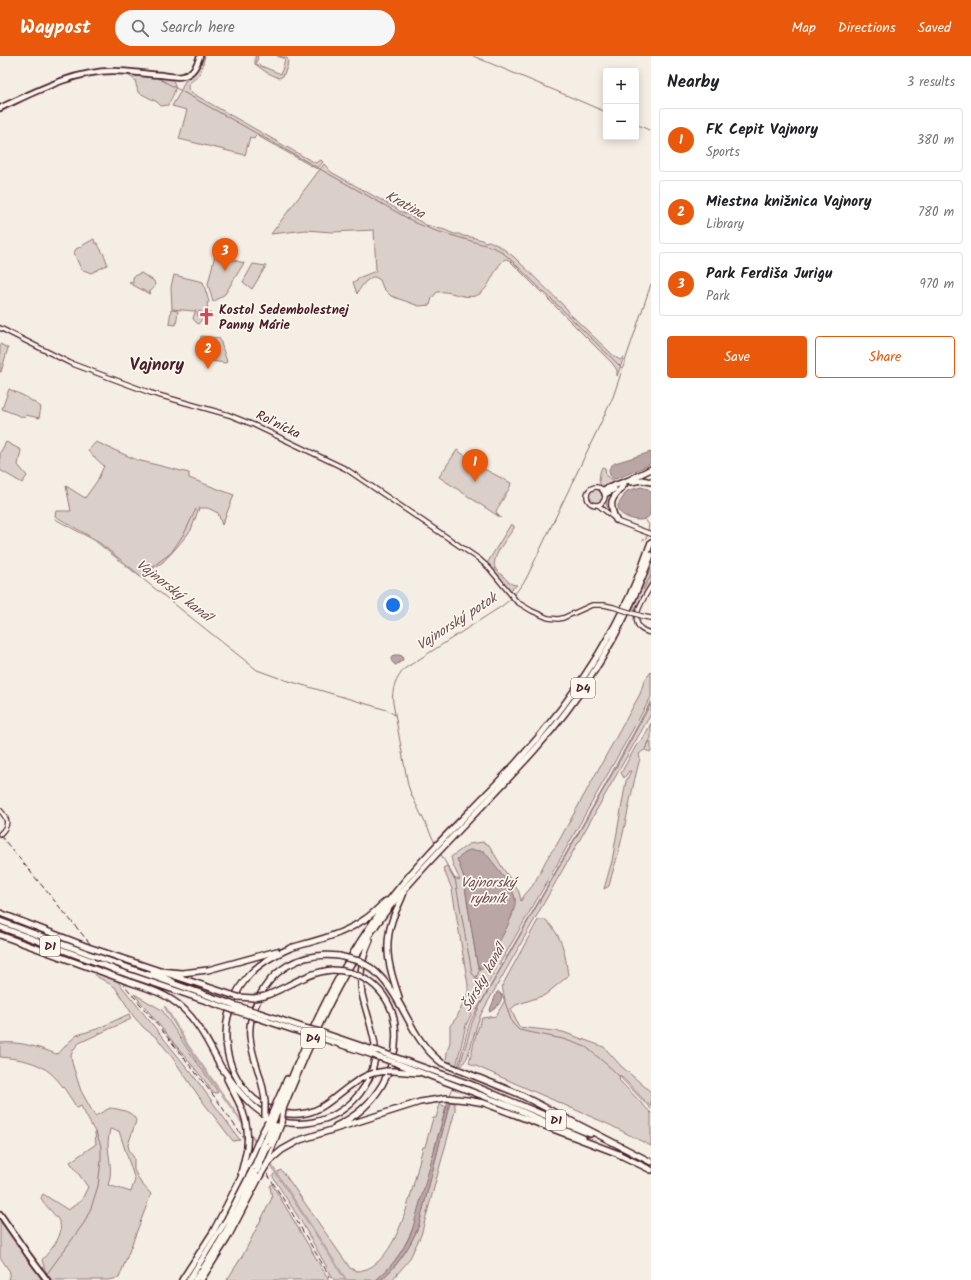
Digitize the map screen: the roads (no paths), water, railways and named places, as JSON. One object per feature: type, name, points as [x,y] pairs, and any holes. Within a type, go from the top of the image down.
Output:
[{"type":"highway","points":[[604,492],[651,470]]},
{"type":"highway","points":[[604,492],[642,480],[651,482]]},
{"type":"highway","points":[[616,520],[611,510],[612,502],[624,485]]},
{"type":"highway","name":"D4","points":[[441,845],[515,765],[547,728],[569,699],[590,668],[616,623],[651,542]]},
{"type":"highway","name":"D4","points":[[279,1108],[305,1046],[331,991],[374,921],[395,892],[518,768],[555,726],[574,701],[591,676],[620,625],[641,581],[651,555]]},
{"type":"highway","name":"D4","points":[[189,1280],[224,1224],[268,1146],[273,1121],[335,993],[378,924],[433,853]]},
{"type":"highway","points":[[402,1006],[389,967],[388,944],[392,921],[406,888]]},
{"type":"highway","points":[[160,971],[182,973],[208,970],[326,937],[351,928],[364,920],[395,892]]},
{"type":"highway","points":[[0,913],[88,947],[238,997],[254,998],[265,996],[321,971],[332,970],[349,972],[370,982],[379,990],[388,1002],[394,1020],[396,1047],[393,1060],[382,1085],[367,1105],[351,1118],[320,1133]]},
{"type":"highway","name":"D1","points":[[0,921],[231,1006],[376,1053],[470,1087],[557,1120],[651,1162]]},
{"type":"highway","points":[[219,1064],[238,1091],[248,1102],[261,1113],[274,1119],[294,1123],[317,1121],[329,1118],[349,1105],[363,1089],[374,1064],[375,1043],[364,1002],[361,979],[365,952],[378,924]]},
{"type":"highway","name":"D1","points":[[0,927],[118,971],[194,997],[231,1006]]},
{"type":"highway","points":[[0,935],[160,993],[173,1000],[185,1011],[199,1029],[239,1103],[247,1126],[248,1159]]},
{"type":"highway","points":[[293,947],[273,956],[255,969],[242,984],[233,1001],[228,1019],[226,1035],[229,1057],[237,1078],[250,1095],[263,1106],[278,1113],[306,1113],[330,1101],[354,1082],[374,1073],[393,1071],[439,1076]]},
{"type":"highway","points":[[266,1166],[273,1121],[265,1102],[264,1088],[254,1058],[250,1037],[251,1019],[260,994],[278,972],[299,960],[316,955],[339,956],[359,961],[371,968],[389,986],[402,1006],[420,1041],[435,1058],[442,1063],[519,1094],[642,1157]]},
{"type":"highway","points":[[137,964],[190,990]]},
{"type":"highway","points":[[124,980],[194,997]]},
{"type":"highway","name":"D1","points":[[470,1087],[619,1154],[651,1170]]},
{"type":"highway","points":[[201,1280],[236,1223],[266,1166],[275,1156],[294,1142],[320,1133],[431,1100],[446,1098],[467,1100],[484,1104],[619,1154]]},
{"type":"highway","points":[[182,1280],[205,1247],[237,1187],[248,1159],[261,1135],[273,1121]]},
{"type":"highway","name":"D4","points":[[195,1280],[232,1221],[256,1169]]},
{"type":"main road","points":[[0,108],[54,84],[89,73],[122,71],[181,76],[186,75],[192,72],[197,65],[200,56]]},
{"type":"main road","points":[[0,1214],[46,1278]]},
{"type":"street","name":"Roľnícka","points":[[0,328],[70,363],[151,392],[229,415],[250,423],[346,469],[479,559],[489,568],[518,603],[532,611],[548,618],[564,618],[597,604],[651,618]]},
{"type":"street","points":[[607,512],[603,502],[604,492],[598,487],[590,488],[586,497],[589,502],[598,505],[616,520],[625,525],[651,534]]},
{"type":"street","points":[[598,505],[603,502]]},
{"type":"street","points":[[651,586],[639,606],[636,615],[638,624],[641,628],[651,633]]},
{"type":"street","points":[[0,810],[6,818],[7,824],[5,829],[0,834]]},
{"type":"water","points":[[651,452],[651,463],[616,479],[610,476],[609,469],[615,463]]},
{"type":"water","points":[[641,487],[648,489],[651,492],[650,514],[644,519],[635,520],[622,514],[618,509],[618,505],[627,491]]},
{"type":"water","points":[[394,655],[402,656],[403,660],[395,665],[391,659]]},
{"type":"water","name":"Vajnorský rybník","points":[[469,850],[484,851],[510,886],[515,898],[513,913],[509,922],[486,966],[480,969],[477,963],[465,887],[466,883],[457,859]]},
{"type":"water","points":[[497,992],[502,996],[499,1004],[489,1012]]},
{"type":"water","points":[[448,1101],[450,1102],[419,1225],[412,1241],[399,1261],[381,1280],[376,1280],[397,1258],[412,1231]]},
{"type":"waterway","points":[[473,56],[603,111]]},
{"type":"waterway","name":"Kratina","points":[[158,78],[416,223],[433,230],[499,250],[622,368]]},
{"type":"waterway","points":[[639,125],[651,131]]},
{"type":"waterway","name":"Vajnorský potok","points":[[514,595],[526,579],[613,397],[651,284]]},
{"type":"waterway","points":[[140,576],[171,553],[185,532],[196,509]]},
{"type":"waterway","name":"Vajnorský kanál","points":[[55,519],[94,540],[257,670],[279,678]]},
{"type":"waterway","points":[[645,519],[649,525],[648,531]]},
{"type":"waterway","points":[[643,540],[648,534]]},
{"type":"waterway","points":[[643,590],[651,575]]},
{"type":"waterway","name":"Vajnorský potok","points":[[435,843],[408,785],[393,703],[395,685],[404,669],[512,598]]},
{"type":"waterway","name":"Vajnorský kanál","points":[[282,679],[387,710],[395,715]]},
{"type":"waterway","name":"Šúrsky kanál","points":[[458,1067],[469,1025],[473,1016],[603,789],[651,701]]},
{"type":"waterway","name":"Vajnorský potok","points":[[440,853],[455,879],[472,973],[476,978],[482,981]]},
{"type":"waterway","points":[[476,978],[480,969]]},
{"type":"waterway","name":"Vajnorský potok","points":[[498,991],[503,996],[512,1023],[519,1030],[563,1039],[586,1047],[612,1069],[651,1109]]},
{"type":"waterway","points":[[165,1007],[188,1046],[246,1128]]},
{"type":"waterway","name":"Šúrsky kanál","points":[[455,1077],[457,1070]]},
{"type":"waterway","name":"Šúrsky kanál","points":[[450,1096],[453,1086]]},
{"type":"waterway","points":[[46,1275],[84,1223],[91,1208],[98,1186],[101,1160],[101,1146],[96,1132]]},
{"type":"waterway","points":[[249,1132],[261,1150]]},
{"type":"waterway","points":[[269,1162],[346,1280]]},
{"type":"railway","points":[[0,835],[174,1045],[217,1100],[252,1150],[332,1280]]},
{"type":"place","name":"Park Ferdiša Jurigu","points":[[225,271]]},
{"type":"place","name":"Kostol Sedembolestnej Panny Márie","points":[[206,317]]},
{"type":"place","name":"Miestna knižnica Vajnory","points":[[208,369]]},
{"type":"place","name":"FK Cepit Vajnory","points":[[475,482]]},
{"type":"district","name":"Vajnory","points":[[157,365]]}]
